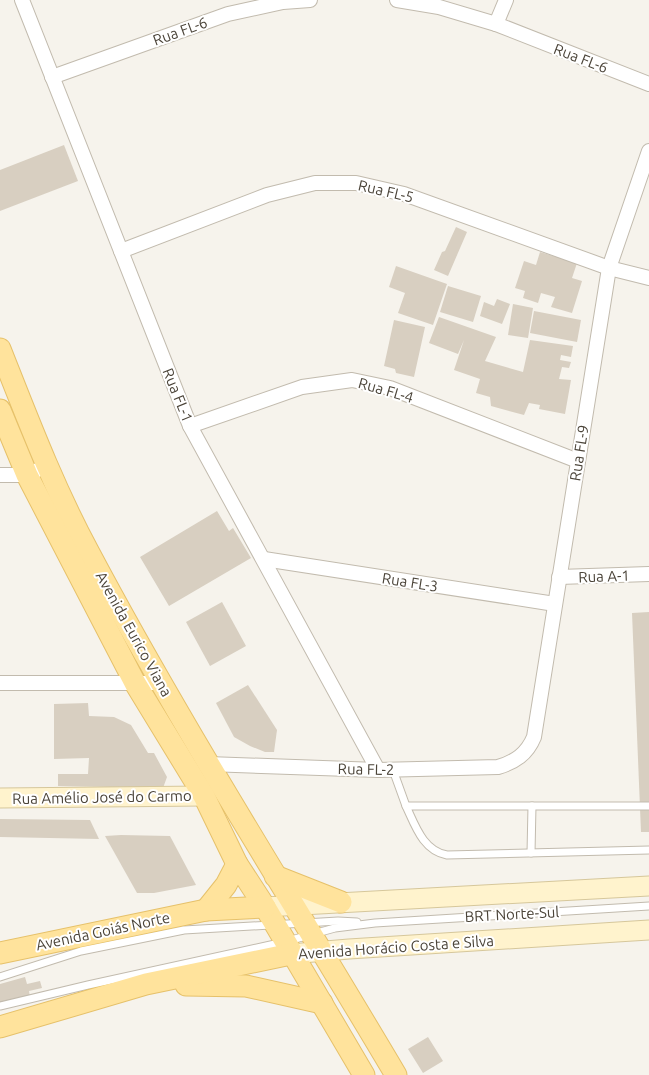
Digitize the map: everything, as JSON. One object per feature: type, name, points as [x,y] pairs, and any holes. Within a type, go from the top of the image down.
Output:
[{"type":"main road","name":"Avenida Eurico Viana","points":[[0,349],[46,466],[87,550],[208,764],[396,1075]]},
{"type":"main road","name":"Avenida Eurico Viana","points":[[0,410],[27,475],[135,683],[204,796],[237,864],[322,1002],[364,1075]]},
{"type":"main road","name":"Rua Amélio José do Carmo","points":[[0,798],[204,796]]},
{"type":"main road","points":[[206,910],[226,885],[237,864]]},
{"type":"main road","points":[[275,876],[340,902]]},
{"type":"main road","name":"Avenida Horácio Costa e Silva","points":[[206,910],[279,932],[308,928],[340,902],[649,886]]},
{"type":"main road","name":"Avenida Goiás Norte","points":[[0,953],[206,910]]},
{"type":"main road","name":"Avenida Horácio Costa e Silva","points":[[146,984],[279,932],[308,928],[649,930]]},
{"type":"main road","points":[[0,1027],[146,984],[246,986],[322,1002]]},
{"type":"street","name":"Rua FL-1","points":[[22,0],[190,426],[378,770]]},
{"type":"street","name":"Rua FL-6","points":[[52,77],[228,14],[283,2],[310,0]]},
{"type":"street","name":"Rua FL-6","points":[[397,0],[439,7],[496,24],[649,84]]},
{"type":"street","points":[[496,24],[506,0]]},
{"type":"street","name":"Rua FL-9","points":[[521,756],[530,748],[534,738],[609,268],[649,151]]},
{"type":"street","name":"Rua FL-5","points":[[121,251],[267,195],[315,183],[356,183],[404,194],[609,268],[649,278]]},
{"type":"street","name":"Rua FL-4","points":[[190,426],[302,386],[352,380],[390,388],[578,461]]},
{"type":"street","points":[[0,475],[27,475],[46,466]]},
{"type":"street","name":"Rua FL-3","points":[[264,559],[555,604]]},
{"type":"street","name":"Rua A-1","points":[[559,577],[649,574]]},
{"type":"street","points":[[0,683],[162,683]]},
{"type":"street","name":"Rua FL-2","points":[[208,764],[393,770],[498,766],[511,763],[521,756]]},
{"type":"lane","points":[[393,770],[406,806],[420,835],[437,853],[447,855],[649,850]]},
{"type":"lane","points":[[406,806],[649,806]]},
{"type":"lane","points":[[531,853],[532,806]]},
{"type":"lane","name":"BRT Norte-Sul","points":[[375,923],[649,906]]},
{"type":"lane","points":[[308,928],[338,921],[375,923]]},
{"type":"lane","points":[[308,928],[335,928],[375,923]]},
{"type":"lane","points":[[0,977],[81,951],[184,930],[279,932]]},
{"type":"lane","points":[[0,1006],[88,985],[279,932]]},
{"type":"building","points":[[64,145],[78,181],[0,211],[0,170]]},
{"type":"building","points":[[456,227],[467,232],[448,276],[434,270]]},
{"type":"building","points":[[540,252],[577,263],[572,278],[582,281],[572,313],[551,307],[555,297],[541,293],[538,303],[523,298],[525,291],[515,288],[524,261],[536,265]]},
{"type":"building","points":[[396,266],[447,284],[433,325],[398,313],[405,293],[389,287]]},
{"type":"building","points":[[448,286],[481,296],[473,322],[440,312]]},
{"type":"building","points":[[497,299],[510,304],[502,324],[480,316],[484,302],[494,306]]},
{"type":"building","points":[[513,304],[533,308],[528,338],[508,335]]},
{"type":"building","points":[[534,311],[581,320],[577,342],[530,333]]},
{"type":"building","points":[[439,317],[496,337],[485,361],[523,372],[530,340],[573,346],[571,357],[561,355],[560,360],[571,362],[569,368],[562,367],[559,379],[571,380],[565,414],[539,409],[540,405],[529,403],[524,415],[491,406],[490,397],[476,393],[480,379],[454,370],[464,340],[458,354],[429,343]]},
{"type":"building","points":[[394,320],[425,327],[414,377],[396,373],[395,369],[384,366]]},
{"type":"building","points":[[217,511],[229,531],[233,528],[251,558],[169,606],[140,557]]},
{"type":"building","points":[[222,602],[246,646],[210,666],[186,622]]},
{"type":"building","points":[[649,612],[649,832],[641,832],[632,613]]},
{"type":"building","points":[[248,685],[277,730],[274,752],[265,752],[234,737],[216,703]]},
{"type":"building","points":[[88,703],[89,716],[114,717],[131,725],[148,753],[154,753],[167,777],[163,788],[58,786],[58,774],[88,774],[89,758],[54,759],[54,704]]},
{"type":"building","points":[[0,819],[90,820],[99,839],[0,837]]},
{"type":"building","points":[[105,836],[170,836],[196,885],[154,893],[137,893]]},
{"type":"building","points":[[25,977],[27,984],[40,981],[42,988],[29,991],[30,997],[0,1006],[0,984]]},
{"type":"building","points":[[428,1037],[443,1061],[423,1073],[408,1049]]}]
